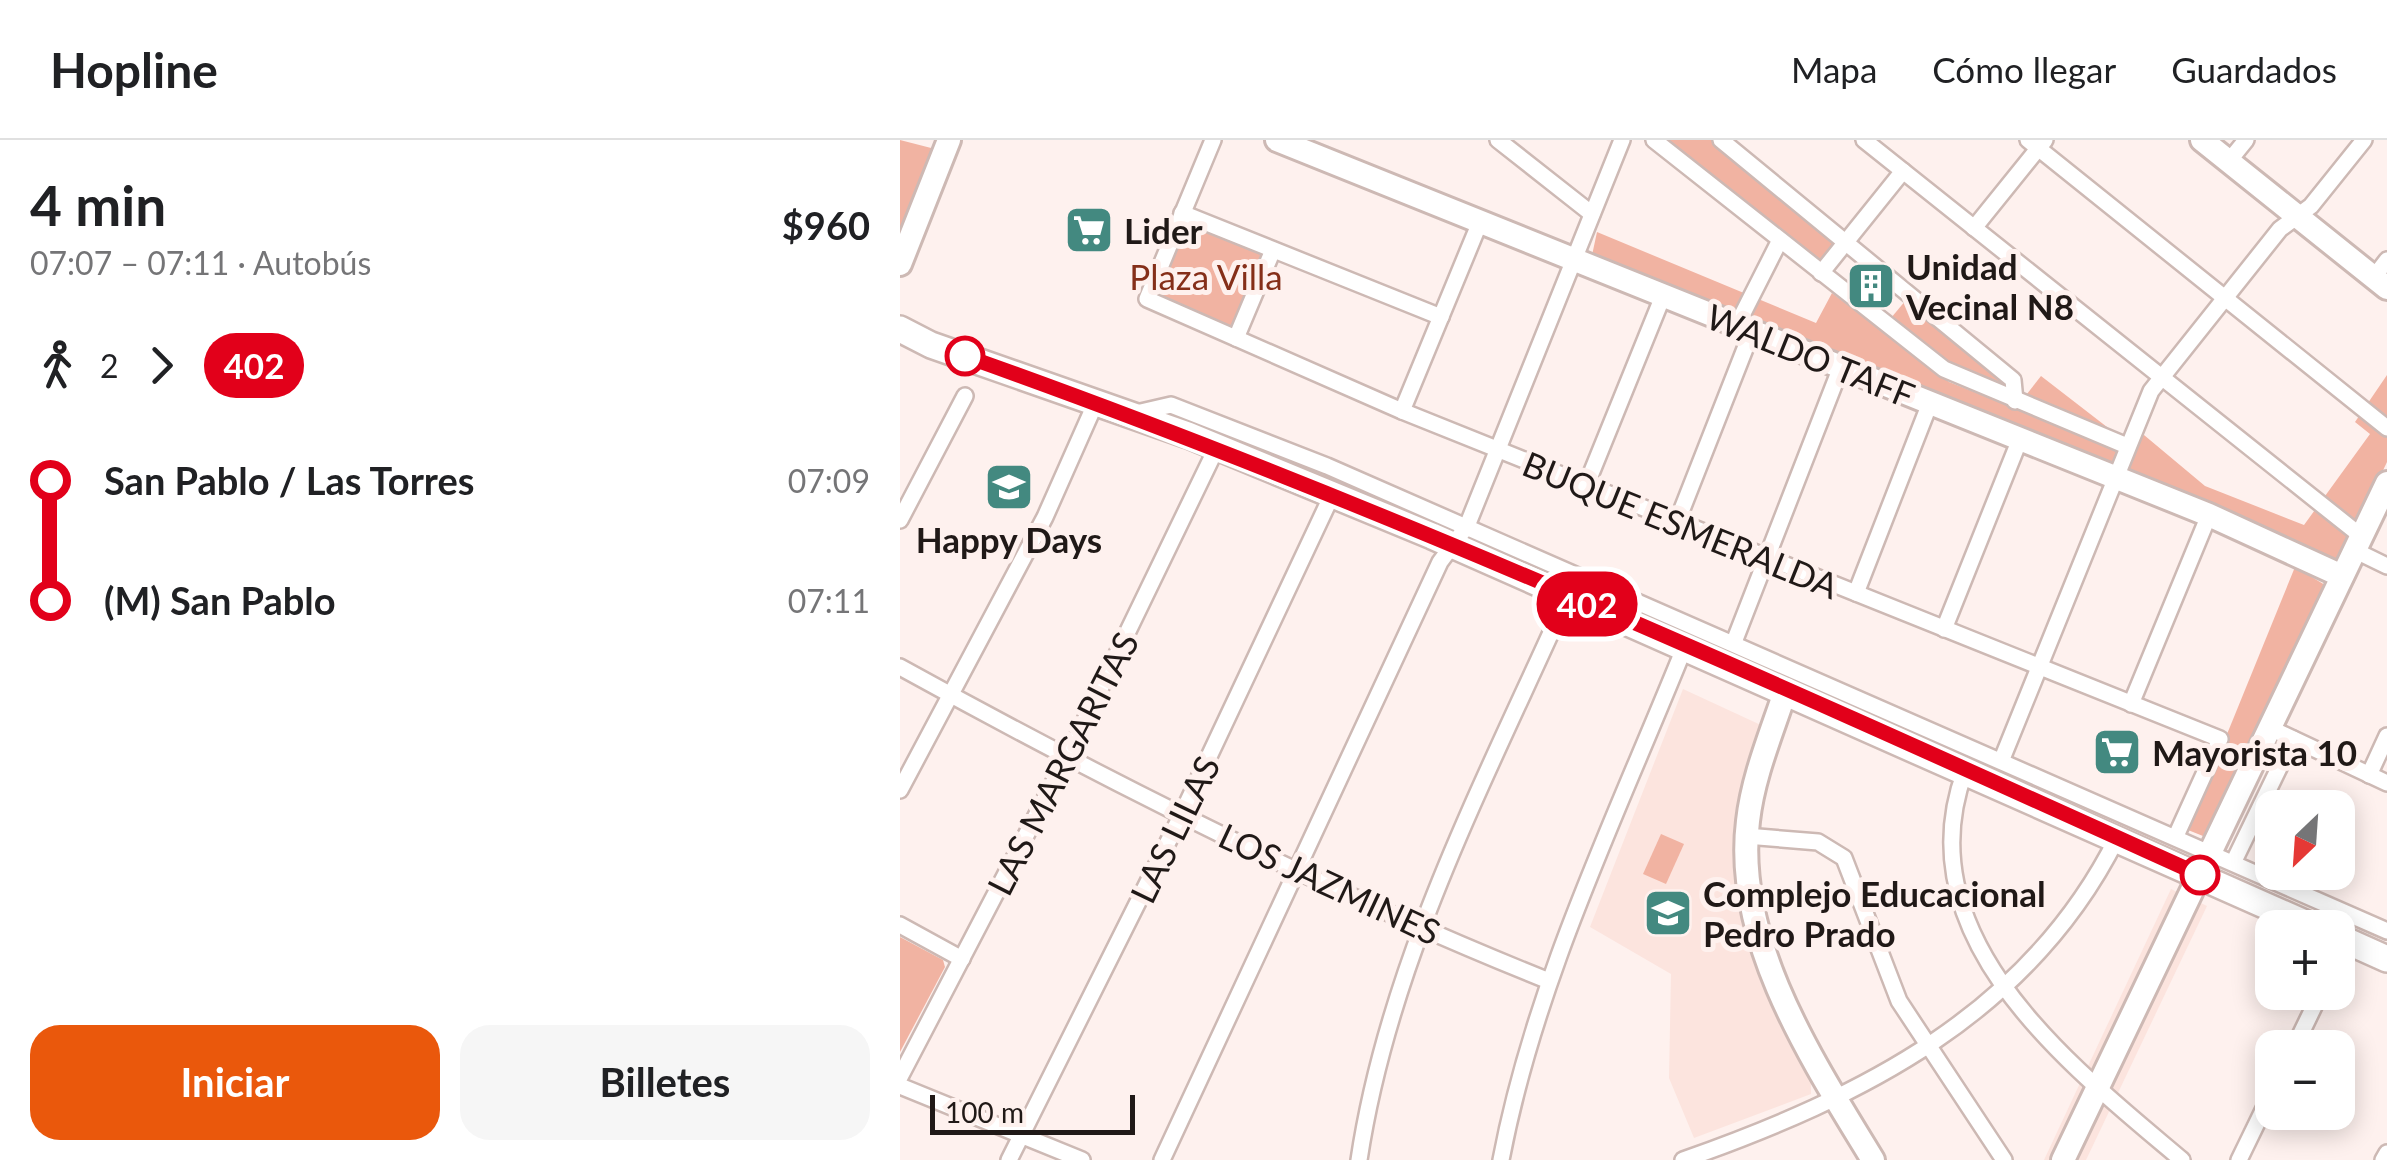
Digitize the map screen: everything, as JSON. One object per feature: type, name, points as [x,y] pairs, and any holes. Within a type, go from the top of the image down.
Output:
[{"type":"main road","points":[[900,329],[931,345],[1132,414],[1332,494],[1460,536],[1568,595],[2277,910]]},
{"type":"main road","points":[[900,342],[931,345]]},
{"type":"main road","points":[[2355,950],[2387,960]]},
{"type":"street","points":[[900,264],[949,140]]},
{"type":"street","points":[[1213,140],[1182,213],[1441,318]]},
{"type":"street","name":"WALDO TAFF","points":[[1277,140],[1311,146],[1480,222],[2208,514],[2342,576]]},
{"type":"street","points":[[1498,140],[1592,214]]},
{"type":"street","points":[[1162,1160],[1435,573],[1460,536],[1622,140]]},
{"type":"street","points":[[1654,140],[1944,369],[2127,446]]},
{"type":"street","points":[[1721,140],[2013,380],[2015,401]]},
{"type":"street","points":[[1864,140],[2162,377],[2387,566]]},
{"type":"street","points":[[2202,140],[2296,216],[2383,275]]},
{"type":"street","points":[[2229,161],[2246,140]]},
{"type":"street","points":[[2002,759],[2147,399],[2280,228],[2311,206],[2364,140]]},
{"type":"street","points":[[1974,228],[2037,143],[2387,428]]},
{"type":"street","points":[[1821,273],[1903,171]]},
{"type":"street","name":"BUQUE ESMERALDA","points":[[1182,213],[1146,299],[1402,411],[2220,739],[2176,836]]},
{"type":"street","points":[[1402,411],[1480,222]]},
{"type":"street","points":[[1677,522],[1744,328],[1780,240]]},
{"type":"street","points":[[1236,338],[1273,250]]},
{"type":"street","points":[[1586,486],[1663,296]]},
{"type":"street","points":[[1734,642],[1841,367]]},
{"type":"street","points":[[900,520],[965,396]]},
{"type":"street","points":[[900,790],[1045,516],[1096,402]]},
{"type":"street","points":[[1856,594],[1930,403]]},
{"type":"street","points":[[1132,414],[1158,406],[1180,407],[1460,536],[1734,642],[2387,932]]},
{"type":"street","points":[[1944,628],[2020,439]]},
{"type":"street","name":"LAS MARGARITAS","points":[[900,1076],[1067,757],[1217,446]]},
{"type":"street","points":[[2063,1160],[2387,482]]},
{"type":"street","name":"LAS LILAS","points":[[1010,1160],[1182,814],[1332,494]]},
{"type":"street","points":[[2131,704],[2208,514]]},
{"type":"street","points":[[1359,1160],[1377,1057],[1421,928],[1568,595]]},
{"type":"street","points":[[1502,1160],[1518,1078],[1550,981],[1685,646]]},
{"type":"street","name":"LOS JAZMINES","points":[[900,667],[1182,814],[1421,928],[1550,981]]},
{"type":"street","points":[[1786,689],[1754,790],[1746,836],[1752,898],[1768,956],[1792,1017],[1873,1160]]},
{"type":"street","points":[[2270,728],[2387,783]]},
{"type":"street","points":[[2368,774],[2387,736]]},
{"type":"street","points":[[2234,861],[2293,739]]},
{"type":"street","points":[[1965,771],[1955,834],[1959,896],[1977,946],[2004,988],[2098,1088],[2182,1160]]},
{"type":"street","points":[[1746,836],[1818,842],[1844,858],[1887,977],[1927,1046],[2004,1160]]},
{"type":"street","points":[[1683,1160],[1719,1154],[1835,1098],[1927,1046],[2004,988],[2070,918],[2117,838]]},
{"type":"street","points":[[900,926],[962,958]]},
{"type":"street","points":[[900,1086],[1082,1160]]},
{"type":"street","points":[[2240,1160],[2255,1128]]},
{"type":"street","points":[[2384,1160],[2387,1152]]},
{"type":"shaded area","name":"Complejo Educacional Pedro Prado","points":[[1683,689],[1763,726],[1734,821],[1736,899],[1757,961],[1811,1079],[1811,1094],[1694,1138],[1669,1078],[1671,974],[1590,927]]},
{"type":"shaded area","points":[[2171,889],[2207,906],[2086,1160],[2044,1160]]},
{"type":"green space","points":[[900,140],[935,149],[900,240]]},
{"type":"green space","points":[[1664,140],[1714,140],[1841,243],[1822,265]]},
{"type":"green space","name":"Plaza Villa","points":[[1185,223],[1262,255],[1232,332],[1154,297]]},
{"type":"green space","points":[[1597,232],[1816,323],[1832,293],[1949,382],[2117,448],[2144,435],[2205,486],[2304,525],[2370,434],[2355,422],[2387,375],[2387,462],[2338,565],[1591,260]]},
{"type":"green space","points":[[1906,300],[2009,382],[2008,390],[1953,368],[1891,318]]},
{"type":"green space","points":[[2041,376],[2107,427],[2104,431],[2023,399]]},
{"type":"green space","points":[[2295,567],[2325,585],[2208,838],[2188,830]]},
{"type":"green space","points":[[1661,834],[1684,844],[1666,884],[1643,874]]},
{"type":"green space","points":[[900,937],[943,960],[945,967],[900,1052]]},
{"type":"bus line","name":"402","points":[[965,356],[1217,446],[1438,538],[2200,875]]},
{"type":"place","name":"Lider","points":[[1089,230]]},
{"type":"place","name":"Unidad Vecinal N8","points":[[1871,286]]},
{"type":"place","name":"Happy Days","points":[[1009,487]]},
{"type":"place","name":"Mayorista 10","points":[[2117,752]]},
{"type":"place","name":"Complejo Educacional Pedro Prado","points":[[1668,913]]}]
